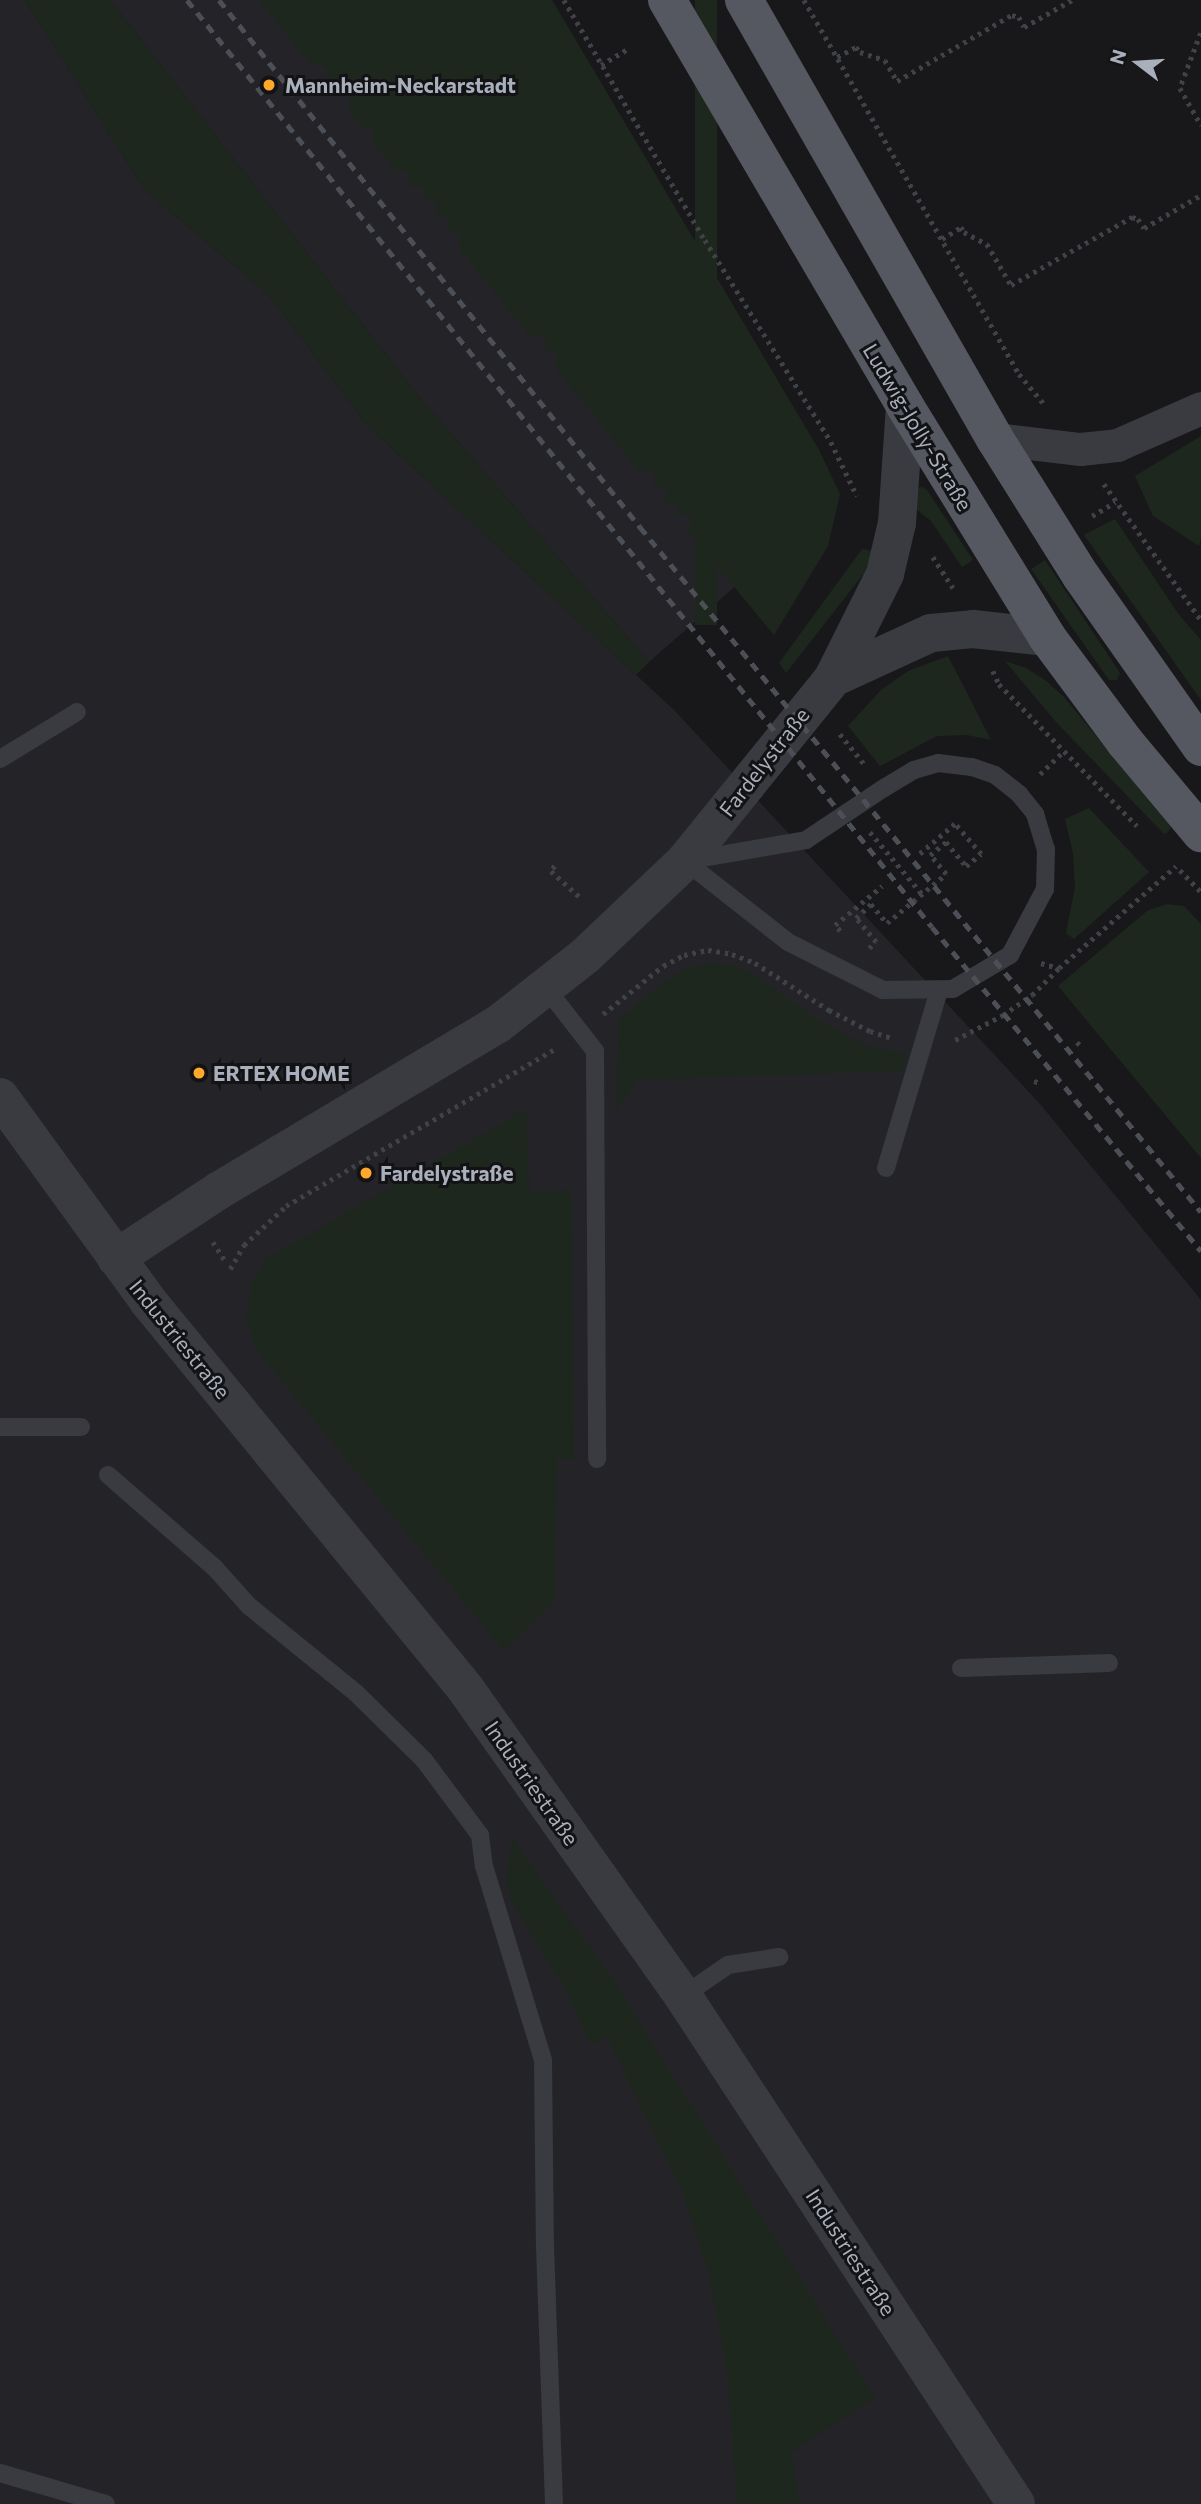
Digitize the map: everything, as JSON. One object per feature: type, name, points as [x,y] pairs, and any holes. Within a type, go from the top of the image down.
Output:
[{"type":"main road","name":"Ludwig-Jolly-Straße","points":[[667,0],[905,406],[1047,638],[1125,742],[1201,833]]},
{"type":"main road","points":[[744,0],[995,439],[1081,576],[1201,747]]},
{"type":"street","name":"Fardelystraße","points":[[116,1258],[218,1191],[496,1025],[585,956],[685,861],[823,689],[885,574],[897,523],[905,406]]},
{"type":"street","points":[[995,439],[1080,449],[1118,445],[1201,408]]},
{"type":"street","name":"Fardelystraße","points":[[823,689],[932,633],[973,629],[1047,638]]},
{"type":"street","name":"Industriestraße","points":[[0,1097],[116,1258],[465,1688],[683,1996],[1016,2504]]},
{"type":"lane","points":[[0,759],[76,712]]},
{"type":"lane","points":[[938,763],[972,766],[995,775],[1019,794],[1035,814],[1046,849],[1045,889],[1010,955],[953,989],[939,990],[883,990],[800,948],[685,861],[806,840],[914,770],[938,763]]},
{"type":"lane","points":[[546,988],[594,1051],[597,1459]]},
{"type":"lane","points":[[886,1168],[939,990]]},
{"type":"lane","points":[[0,1427],[80,1427]]},
{"type":"lane","points":[[108,1475],[214,1567],[249,1606],[365,1703],[436,1773],[480,1835],[487,1878],[542,2060],[554,2504]]},
{"type":"lane","points":[[961,1668],[1109,1664]]},
{"type":"lane","points":[[683,1996],[728,1965],[779,1957]]},
{"type":"lane","points":[[0,2473],[106,2504]]},
{"type":"path","points":[[564,0],[705,240],[831,442],[858,499]]},
{"type":"path","points":[[804,0],[1019,373],[1048,409]]},
{"type":"path","points":[[837,57],[856,47],[860,52],[885,60],[897,80],[1012,15],[1019,17],[1024,27],[1072,0]]},
{"type":"path","points":[[1201,33],[1180,88],[1201,125]]},
{"type":"path","points":[[601,65],[628,49]]},
{"type":"path","points":[[942,239],[961,227],[964,232],[987,244],[1011,285],[1132,217],[1138,219],[1144,228],[1201,195]]},
{"type":"path","points":[[1115,502],[1201,620]]},
{"type":"path","points":[[929,551],[956,594]]},
{"type":"path","points":[[987,659],[999,684],[1139,828]]},
{"type":"path","points":[[823,689],[884,788]]},
{"type":"path","points":[[851,810],[922,894]]},
{"type":"path","points":[[872,936],[856,918],[871,904],[887,923],[946,874],[930,855],[946,842],[967,866],[981,854],[955,824],[920,854]]},
{"type":"path","points":[[1167,856],[1201,892]]},
{"type":"path","points":[[555,866],[551,871],[582,899]]},
{"type":"path","points":[[230,1269],[244,1245],[286,1206],[580,1032],[663,965],[684,955],[708,950],[732,954],[755,963],[829,1010],[870,1031],[923,1044],[940,1044],[964,1037],[1032,995],[1176,866]]},
{"type":"path","points":[[840,931],[835,926],[882,886]]},
{"type":"path","points":[[1010,955],[1059,968]]},
{"type":"path","points":[[1077,1041],[1082,1047]]},
{"type":"path","points":[[303,1067],[312,1082]]},
{"type":"shaded area","points":[[0,0],[25,0],[145,190],[269,295],[367,425],[675,711],[1040,1104],[1201,1300],[1201,2504],[0,2504]]},
{"type":"shaded area","points":[[25,0],[110,0],[419,397],[649,662],[636,675],[367,425],[269,295],[145,190]]},
{"type":"shaded area","points":[[110,0],[284,0],[748,575],[649,662],[419,397]]},
{"type":"shaded area","points":[[259,0],[552,0],[819,450],[840,494],[828,546],[774,635],[688,531],[691,524],[689,517],[683,514],[675,516],[679,510],[677,504],[664,502],[668,495],[666,488],[659,485],[652,487],[654,473],[647,469],[640,472],[554,366],[558,360],[556,353],[550,349],[542,351],[546,345],[544,338],[537,334],[531,337],[458,247],[461,240],[459,233],[453,230],[446,232],[449,225],[447,218],[441,215],[433,217],[437,210],[435,203],[428,200],[422,202],[425,195],[423,188],[409,186],[410,174],[404,171],[398,173],[373,142],[374,130],[369,127],[362,128],[348,111],[352,105],[350,98],[344,94],[336,97],[340,90],[338,83],[331,79],[324,82],[328,75],[326,68],[319,65],[313,67]]},
{"type":"shaded area","points":[[695,0],[717,0],[717,625],[695,625]]},
{"type":"shaded area","points":[[1201,436],[1199,546],[1153,516],[1135,476]]},
{"type":"shaded area","points":[[918,488],[927,490],[973,560],[962,567],[931,521],[916,509]]},
{"type":"shaded area","points":[[1115,519],[1179,615],[1201,640],[1201,700],[1084,535]]},
{"type":"shaded area","points":[[862,549],[873,551],[865,572],[786,673],[779,663]]},
{"type":"shaded area","points":[[1045,560],[1120,673],[1117,680],[1109,680],[1031,569]]},
{"type":"shaded area","points":[[948,656],[991,740],[967,735],[937,736],[880,766],[848,726],[881,690],[908,671]]},
{"type":"shaded area","points":[[1005,661],[1026,668],[1064,697],[1171,827],[1168,832],[1164,834],[1056,722]]},
{"type":"shaded area","points":[[1089,808],[1149,872],[1074,939],[1066,933],[1075,887],[1073,853],[1065,819]]},
{"type":"shaded area","points":[[1166,904],[1184,906],[1201,924],[1201,1158],[1058,986],[1147,911]]},
{"type":"shaded area","points":[[708,963],[728,964],[751,973],[820,1021],[863,1044],[907,1055],[902,1071],[637,1080],[616,1112],[619,1019],[669,978],[688,968]]},
{"type":"shaded area","points":[[526,1109],[530,1192],[572,1190],[574,1459],[557,1459],[555,1600],[504,1651],[255,1348],[246,1321],[251,1284],[268,1258]]},
{"type":"shaded area","points":[[512,1838],[611,1977],[875,2398],[791,2453],[800,2504],[737,2504],[727,2372],[709,2275],[683,2193],[607,2037],[591,2045],[564,1986],[511,1901],[506,1881]]},
{"type":"railway","points":[[187,0],[932,927],[1201,1251]]},
{"type":"railway","points":[[219,0],[640,527],[1201,1212]]},
{"type":"place","name":"Mannheim-Neckarstadt","points":[[269,85]]},
{"type":"place","name":"ERTEX HOME","points":[[199,1073]]},
{"type":"place","name":"Fardelystraße","points":[[366,1173]]}]
